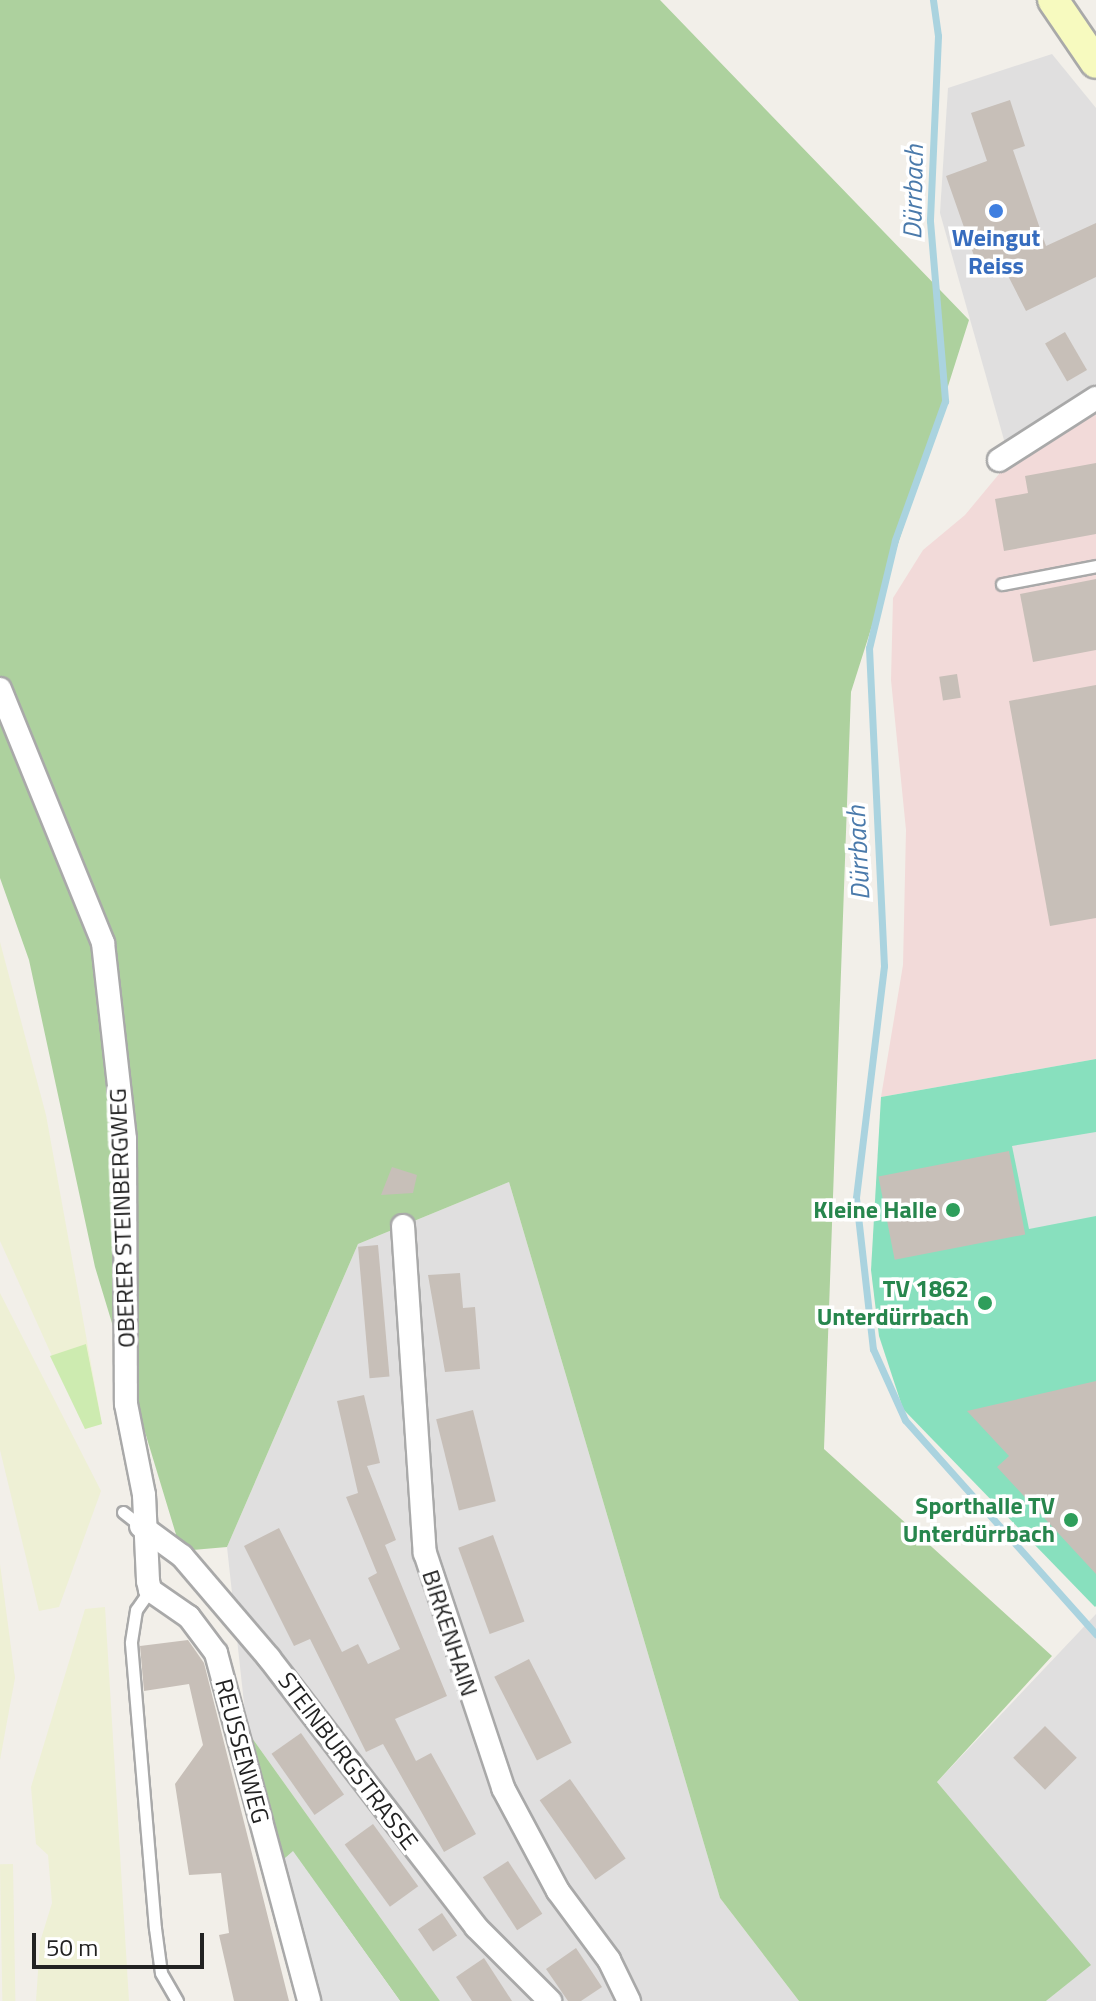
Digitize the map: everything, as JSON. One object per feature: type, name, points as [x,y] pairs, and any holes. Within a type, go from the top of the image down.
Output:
[{"type":"street","points":[[1053,0],[1096,63]]},
{"type":"street","points":[[999,460],[1096,398]]},
{"type":"street","name":"OBERER STEINBERGWEG","points":[[0,689],[103,943],[125,1139],[126,1404],[144,1495],[141,1526]]},
{"type":"street","name":"BIRKENHAIN","points":[[403,1226],[425,1553],[503,1788],[558,1891],[609,1960],[629,2001]]},
{"type":"street","points":[[141,1526],[150,1590]]},
{"type":"street","name":"STEINBURGSTRASSE","points":[[141,1526],[182,1556],[269,1658],[476,1927],[550,2001]]},
{"type":"street","name":"REUSSENWEG","points":[[150,1590],[189,1617],[216,1653],[309,2001]]},
{"type":"lane","points":[[1002,584],[1096,566]]},
{"type":"lane","points":[[123,1512],[141,1526]]},
{"type":"lane","points":[[150,1590],[136,1610],[131,1643],[159,1958],[177,2001]]},
{"type":"shaded area","points":[[1052,54],[1096,108],[1096,387],[1006,447],[940,213],[948,88]]},
{"type":"shaded area","points":[[1096,407],[1096,1059],[881,1097],[903,965],[906,830],[891,680],[893,598],[923,550],[965,515],[1009,462]]},
{"type":"shaded area","points":[[1096,1132],[1096,1216],[1029,1229],[1012,1146]]},
{"type":"shaded area","points":[[509,1182],[720,1898],[799,2001],[440,2001],[247,1731],[227,1547],[358,1244]]},
{"type":"shaded area","points":[[1096,1614],[1096,2001],[1046,2001],[1090,1965],[937,1782]]},
{"type":"shaded area","points":[[293,1851],[400,2001],[320,2001],[284,1859]]},
{"type":"green space","points":[[0,0],[660,0],[969,320],[851,692],[824,1449],[1052,1656],[937,1782],[1091,1965],[1046,2001],[799,2001],[720,1898],[509,1182],[358,1244],[227,1547],[181,1551],[95,1267],[29,960],[0,878]]},
{"type":"green space","points":[[0,942],[46,1115],[102,1424],[85,1429],[0,1241]]},
{"type":"green space","name":"TV 1862 Unterdürrbach","points":[[1096,1059],[1095,1607],[903,1409],[879,1336],[871,1270],[881,1097]]},
{"type":"green space","points":[[0,1293],[101,1491],[59,1607],[39,1611],[0,1450]]},
{"type":"green space","points":[[86,1344],[102,1424],[85,1429],[50,1356]]},
{"type":"green space","points":[[0,1564],[15,1678],[0,1760]]},
{"type":"green space","points":[[105,1607],[129,2001],[36,2001],[40,1942],[52,1903],[48,1855],[36,1844],[31,1787],[85,1609]]},
{"type":"green space","points":[[247,1731],[440,2001],[400,2001],[293,1852],[284,1859],[245,1748]]},
{"type":"green space","points":[[0,1864],[13,1864],[15,2001],[2,2001]]},
{"type":"building","points":[[1010,100],[1025,146],[1013,150],[1046,246],[1096,223],[1096,277],[1026,311],[1001,262],[979,270],[946,176],[987,161],[971,113]]},
{"type":"building","points":[[1065,332],[1087,370],[1067,382],[1045,344]]},
{"type":"building","points":[[1096,463],[1096,534],[1004,551],[995,499],[1028,493],[1025,476]]},
{"type":"building","points":[[1096,579],[1096,650],[1033,662],[1020,594]]},
{"type":"building","points":[[957,674],[961,698],[943,701],[939,677]]},
{"type":"building","points":[[1096,685],[1096,918],[1050,926],[1009,701]]},
{"type":"building","name":"Kleine Halle","points":[[1009,1151],[1025,1234],[895,1260],[878,1176]]},
{"type":"building","points":[[392,1167],[417,1175],[413,1193],[381,1195]]},
{"type":"building","points":[[378,1245],[390,1376],[370,1378],[358,1247]]},
{"type":"building","points":[[460,1273],[463,1308],[475,1307],[480,1369],[445,1372],[428,1275]]},
{"type":"building","name":"Sporthalle TV Unterdürrbach","points":[[1096,1381],[1096,1574],[997,1467],[1009,1456],[967,1411]]},
{"type":"building","points":[[364,1395],[380,1463],[367,1466],[396,1540],[385,1545],[447,1696],[395,1719],[416,1761],[431,1753],[476,1834],[444,1852],[383,1744],[366,1752],[310,1639],[294,1646],[244,1546],[279,1528],[342,1652],[358,1644],[368,1664],[400,1649],[368,1578],[377,1573],[346,1497],[358,1493],[337,1401]]},
{"type":"building","points":[[473,1410],[496,1501],[459,1510],[436,1419]]},
{"type":"building","points":[[493,1535],[524,1621],[490,1634],[458,1548]]},
{"type":"building","points":[[188,1640],[204,1663],[289,2001],[234,2001],[219,1935],[229,1933],[221,1873],[189,1875],[175,1784],[203,1745],[189,1684],[144,1691],[140,1646]]},
{"type":"building","points":[[529,1659],[572,1743],[537,1760],[494,1677]]},
{"type":"building","points":[[1045,1726],[1077,1758],[1045,1790],[1013,1758]]},
{"type":"building","points":[[301,1733],[344,1794],[315,1815],[272,1754]]},
{"type":"building","points":[[570,1779],[626,1858],[595,1880],[540,1800]]},
{"type":"building","points":[[373,1824],[418,1886],[390,1907],[345,1845]]},
{"type":"building","points":[[508,1861],[542,1914],[517,1930],[483,1877]]},
{"type":"building","points":[[442,1913],[457,1935],[433,1952],[418,1929]]},
{"type":"building","points":[[576,1948],[602,1987],[581,2001],[568,2001],[546,1969]]},
{"type":"building","points":[[484,1958],[512,2001],[472,2001],[456,1977]]},
{"type":"waterway","name":"Dürrbach","points":[[933,0],[938,36],[930,221],[945,401],[895,540],[869,648],[884,966],[856,1198],[873,1349],[905,1420],[1096,1634]]},
{"type":"place","name":"Weingut Reiss","points":[[996,211]]},
{"type":"place","name":"Kleine Halle","points":[[953,1210]]},
{"type":"place","name":"TV 1862 Unterdürrbach","points":[[985,1303]]},
{"type":"place","name":"Sporthalle TV Unterdürrbach","points":[[1071,1520]]}]
